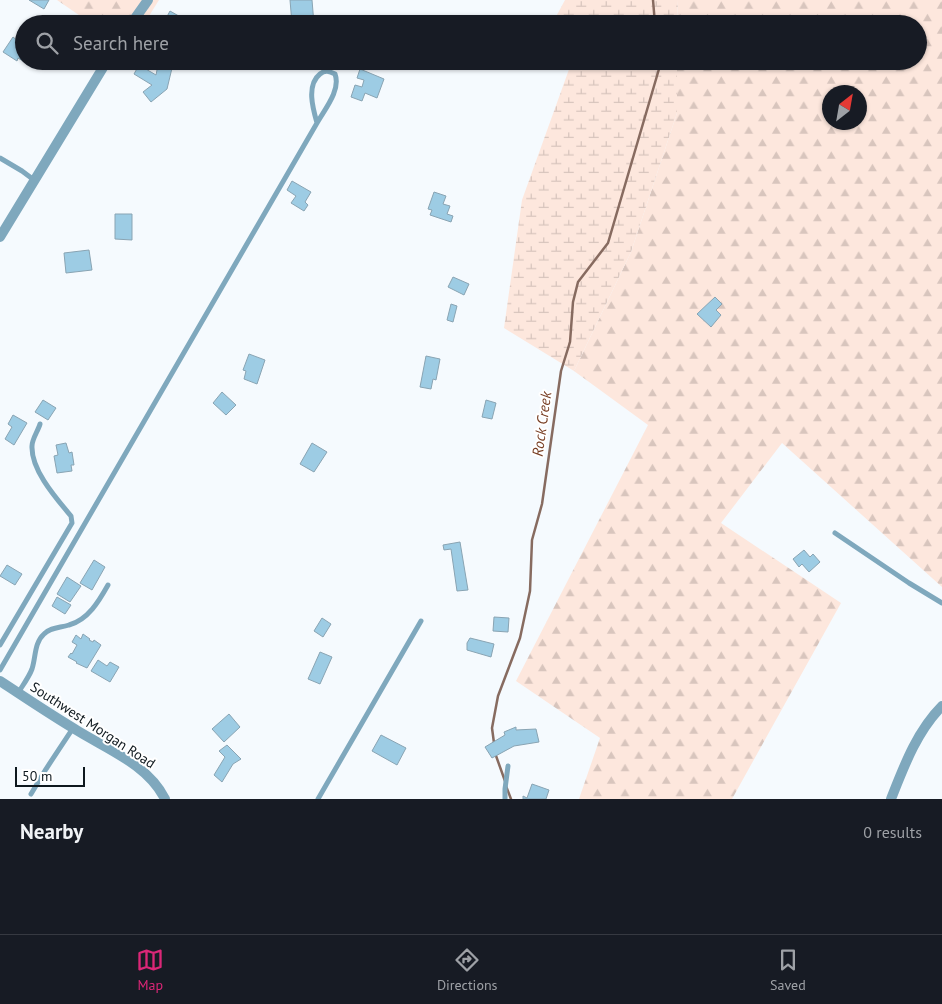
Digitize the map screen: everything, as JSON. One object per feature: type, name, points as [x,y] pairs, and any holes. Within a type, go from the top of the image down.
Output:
[{"type":"street","points":[[138,15],[148,0]]},
{"type":"street","points":[[0,237],[101,70]]},
{"type":"street","name":"Southwest Morgan Road","points":[[0,680],[144,772],[156,783],[166,799]]},
{"type":"street","points":[[891,799],[921,732],[942,706]]},
{"type":"lane","points":[[0,670],[317,123],[336,88],[337,80],[335,74],[328,71],[322,72],[312,85],[313,109],[317,123]]},
{"type":"lane","points":[[0,158],[34,180]]},
{"type":"lane","points":[[0,645],[72,523],[71,516],[41,478],[34,459],[31,445],[40,424]]},
{"type":"lane","points":[[835,533],[942,603]]},
{"type":"lane","points":[[18,693],[32,670],[37,645],[42,635],[49,630],[83,619],[108,585]]},
{"type":"lane","points":[[318,799],[421,621]]},
{"type":"lane","points":[[31,794],[73,728]]},
{"type":"lane","points":[[505,799],[504,789],[508,766]]},
{"type":"green space","points":[[57,0],[159,0],[150,15],[79,15]]},
{"type":"green space","points":[[565,0],[678,0],[677,15],[557,15]]},
{"type":"green space","points":[[678,0],[942,0],[942,587],[782,443],[721,523],[841,603],[732,799],[579,799],[600,738],[516,681],[648,425],[574,371],[631,252],[677,113],[677,70],[927,70],[927,15],[677,15]]},
{"type":"green space","points":[[569,70],[677,70],[677,113],[631,252],[574,371],[504,328],[522,200]]},
{"type":"building","points":[[29,0],[49,0],[44,9]]},
{"type":"building","points":[[290,0],[312,0],[313,15],[291,15]]},
{"type":"building","points":[[170,11],[177,15],[168,15]]},
{"type":"building","points":[[13,37],[15,39],[15,60],[3,52]]},
{"type":"building","points":[[136,70],[148,70],[156,75],[157,70],[172,70],[167,89],[151,102],[143,92],[152,85],[134,74]]},
{"type":"building","points":[[360,70],[362,70],[384,79],[377,98],[365,93],[362,101],[351,97],[355,85],[362,87],[364,80],[357,78]]},
{"type":"building","points":[[292,181],[311,192],[305,202],[308,205],[304,211],[291,203],[296,196],[287,190]]},
{"type":"building","points":[[434,192],[446,196],[443,204],[450,206],[447,214],[453,216],[451,222],[430,215],[432,210],[428,209]]},
{"type":"building","points":[[115,214],[132,214],[132,240],[115,239]]},
{"type":"building","points":[[89,250],[92,270],[66,273],[64,253]]},
{"type":"building","points":[[453,277],[469,284],[464,295],[448,287]]},
{"type":"building","points":[[715,297],[722,304],[716,310],[721,315],[711,327],[697,314]]},
{"type":"building","points":[[451,304],[457,306],[453,322],[447,320]]},
{"type":"building","points":[[249,354],[265,360],[257,384],[244,379],[246,371],[243,370]]},
{"type":"building","points":[[426,356],[440,359],[436,380],[433,379],[431,389],[420,387]]},
{"type":"building","points":[[222,392],[236,405],[226,415],[213,403]]},
{"type":"building","points":[[43,400],[56,408],[48,420],[35,412]]},
{"type":"building","points":[[486,400],[496,403],[492,419],[482,417]]},
{"type":"building","points":[[13,415],[27,423],[14,445],[5,439],[12,427],[8,424]]},
{"type":"building","points":[[66,443],[69,453],[72,452],[74,465],[71,465],[72,471],[57,473],[54,456],[58,455],[56,445]]},
{"type":"building","points":[[312,443],[327,452],[314,472],[300,464]]},
{"type":"building","points":[[460,542],[468,590],[457,591],[451,549],[444,550],[443,545]]},
{"type":"building","points":[[804,550],[810,557],[813,554],[820,562],[809,572],[802,564],[799,567],[793,559]]},
{"type":"building","points":[[94,560],[105,567],[92,590],[80,583]]},
{"type":"building","points":[[7,565],[22,574],[15,585],[0,576]]},
{"type":"building","points":[[67,577],[81,586],[70,602],[57,594]]},
{"type":"building","points":[[57,597],[71,605],[65,614],[52,606]]},
{"type":"building","points":[[494,617],[509,618],[508,632],[493,631]]},
{"type":"building","points":[[322,618],[331,624],[323,637],[314,631]]},
{"type":"building","points":[[83,634],[89,640],[93,642],[94,640],[101,645],[87,668],[68,657],[77,645],[72,642],[76,635],[81,639]]},
{"type":"building","points":[[470,638],[494,644],[491,657],[467,650],[467,643]]},
{"type":"building","points":[[320,652],[332,657],[320,684],[308,679]]},
{"type":"building","points":[[98,660],[107,666],[110,662],[119,667],[110,682],[91,671]]},
{"type":"building","points":[[229,714],[240,727],[224,742],[212,729]]},
{"type":"building","points":[[516,727],[516,730],[536,729],[539,742],[514,746],[492,758],[485,747],[505,735],[504,732]]},
{"type":"building","points":[[381,735],[406,748],[397,765],[372,751]]},
{"type":"building","points":[[227,745],[241,759],[233,764],[222,782],[214,775],[225,757],[219,751]]},
{"type":"building","points":[[532,784],[549,790],[546,799],[523,799],[523,796],[527,798]]},
{"type":"waterway","name":"Rock Creek","points":[[653,0],[654,15]]},
{"type":"waterway","name":"Rock Creek","points":[[494,743],[492,728],[498,696],[520,638],[530,591],[532,540],[542,504],[561,371],[570,342],[573,302],[578,282],[608,243],[659,70]]},
{"type":"waterway","name":"Rock Creek","points":[[495,753],[505,781]]},
{"type":"waterway","name":"Rock Creek","points":[[506,786],[511,799]]}]
